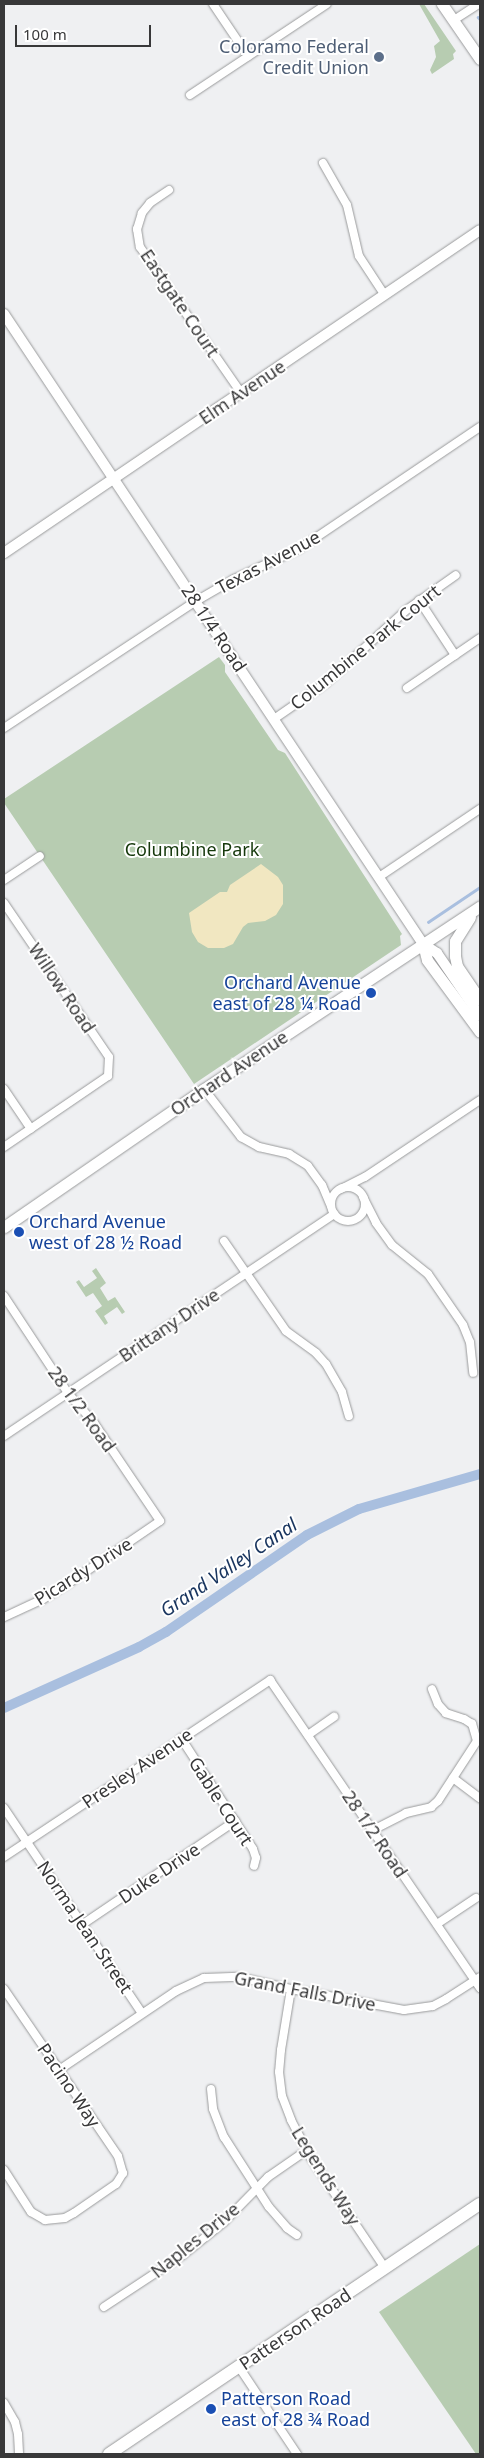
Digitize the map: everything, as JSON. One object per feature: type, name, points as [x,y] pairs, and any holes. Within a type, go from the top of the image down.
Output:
[{"type":"main road","points":[[442,4],[480,59]]},
{"type":"main road","points":[[480,906],[458,933],[454,949],[457,966],[480,1000]]},
{"type":"main road","name":"Orchard Avenue","points":[[4,1227],[204,1090],[480,906]]},
{"type":"main road","name":"28 1/4 Road","points":[[423,944],[427,960],[480,1032]]},
{"type":"main road","name":"Patterson Road","points":[[109,2454],[480,2204]]},
{"type":"street","points":[[213,4],[248,56]]},
{"type":"street","points":[[190,95],[327,4]]},
{"type":"street","points":[[454,20],[479,4]]},
{"type":"street","points":[[322,163],[347,204],[359,256],[384,294]]},
{"type":"street","name":"Eastgate Court","points":[[169,190],[150,203],[142,214],[137,229],[140,247],[241,393]]},
{"type":"street","name":"Elm Avenue","points":[[4,552],[115,479],[480,230]]},
{"type":"street","name":"28 1/4 Road","points":[[4,314],[423,944],[437,953],[480,1016]]},
{"type":"street","name":"Texas Avenue","points":[[4,728],[196,601],[234,579],[299,549],[480,427]]},
{"type":"street","name":"Columbine Park Court","points":[[274,719],[326,682],[419,600],[456,575]]},
{"type":"street","points":[[419,600],[455,655]]},
{"type":"street","points":[[407,688],[480,638]]},
{"type":"street","points":[[379,877],[480,809]]},
{"type":"street","points":[[4,880],[40,856]]},
{"type":"street","name":"Willow Road","points":[[4,903],[109,1057],[108,1076],[31,1129]]},
{"type":"street","points":[[4,1089],[31,1129],[4,1147]]},
{"type":"street","points":[[204,1090],[240,1137],[260,1147],[290,1154],[308,1166],[322,1185],[334,1214],[343,1221],[354,1220],[362,1213],[364,1208],[363,1197]]},
{"type":"street","points":[[331,1206],[332,1197],[341,1189],[365,1177],[480,1100]]},
{"type":"street","points":[[341,1189],[351,1188],[363,1197],[376,1223],[392,1246],[428,1274],[463,1325],[470,1342],[473,1373]]},
{"type":"street","name":"Brittany Drive","points":[[4,1436],[334,1214]]},
{"type":"street","points":[[224,1241],[286,1331],[326,1364],[342,1392],[349,1416]]},
{"type":"street","name":"28 1/2 Road","points":[[4,1296],[68,1393],[94,1423],[160,1521]]},
{"type":"street","name":"Picardy Drive","points":[[4,1617],[49,1595],[160,1521]]},
{"type":"street","name":"28 1/2 Road","points":[[270,1680],[437,1924],[478,1979],[480,1988]]},
{"type":"street","name":"Presley Avenue","points":[[4,1857],[270,1680]]},
{"type":"street","points":[[373,1830],[406,1813],[431,1807],[438,1801],[477,1741],[476,1732],[472,1724],[446,1713],[438,1704],[432,1689]]},
{"type":"street","points":[[308,1735],[334,1717]]},
{"type":"street","name":"Gable Court","points":[[181,1738],[253,1849],[256,1858],[254,1866]]},
{"type":"street","points":[[454,1778],[480,1798]]},
{"type":"street","name":"Norma Jean Street","points":[[4,1808],[142,2013]]},
{"type":"street","name":"Duke Drive","points":[[82,1924],[235,1821]]},
{"type":"street","points":[[437,1924],[476,1898]]},
{"type":"street","name":"Grand Falls Drive","points":[[59,2070],[176,1990],[204,1978],[239,1977],[291,1989],[404,2010],[432,2006],[478,1979]]},
{"type":"street","name":"Pacino Way","points":[[4,1989],[118,2156],[122,2173],[116,2184],[74,2213],[45,2220],[32,2212],[4,2170]]},
{"type":"street","name":"Legends Way","points":[[291,1989],[280,2050],[280,2086],[290,2120],[306,2150],[386,2268]]},
{"type":"street","points":[[211,2088],[213,2109],[224,2137],[257,2188],[287,2228],[297,2235]]},
{"type":"street","name":"Naples Drive","points":[[104,2307],[183,2255],[224,2222],[268,2177],[306,2150]]},
{"type":"street","points":[[239,2367],[297,2454]]},
{"type":"street","points":[[4,2403],[15,2422],[19,2454]]},
{"type":"green space","points":[[419,4],[424,4],[456,51],[453,54],[454,59],[432,74],[430,70],[436,57],[434,46],[440,41]]},
{"type":"green space","name":"Columbine Park","points":[[219,657],[225,665],[225,672],[278,750],[285,753],[402,934],[400,936],[401,945],[194,1084],[4,803],[4,799]]},
{"type":"green space","points":[[96,1268],[106,1283],[100,1288],[108,1301],[115,1297],[125,1312],[122,1314],[117,1307],[104,1316],[108,1323],[105,1325],[95,1311],[102,1306],[93,1293],[86,1297],[76,1282],[79,1280],[84,1287],[97,1278],[92,1271]]},
{"type":"green space","points":[[480,2244],[480,2454],[476,2454],[379,2312]]},
{"type":"sand","points":[[261,864],[278,877],[283,885],[283,904],[276,915],[265,921],[248,923],[243,927],[233,944],[224,948],[208,948],[198,942],[192,932],[189,913],[220,892],[227,892],[230,885]]},
{"type":"waterway","points":[[428,922],[480,887]]},
{"type":"waterway","name":"Grand Valley Canal","points":[[4,1708],[139,1647],[166,1632],[307,1535],[359,1509],[480,1474]]},
{"type":"place","name":"Coloramo Federal Credit Union","points":[[379,57]]},
{"type":"place","name":"Orchard Avenue east of 28 ¼ Road","points":[[371,993]]},
{"type":"place","name":"Orchard Avenue west of 28 ½ Road","points":[[19,1232]]},
{"type":"place","name":"Patterson Road east of 28 ¾ Road","points":[[211,2409]]}]
